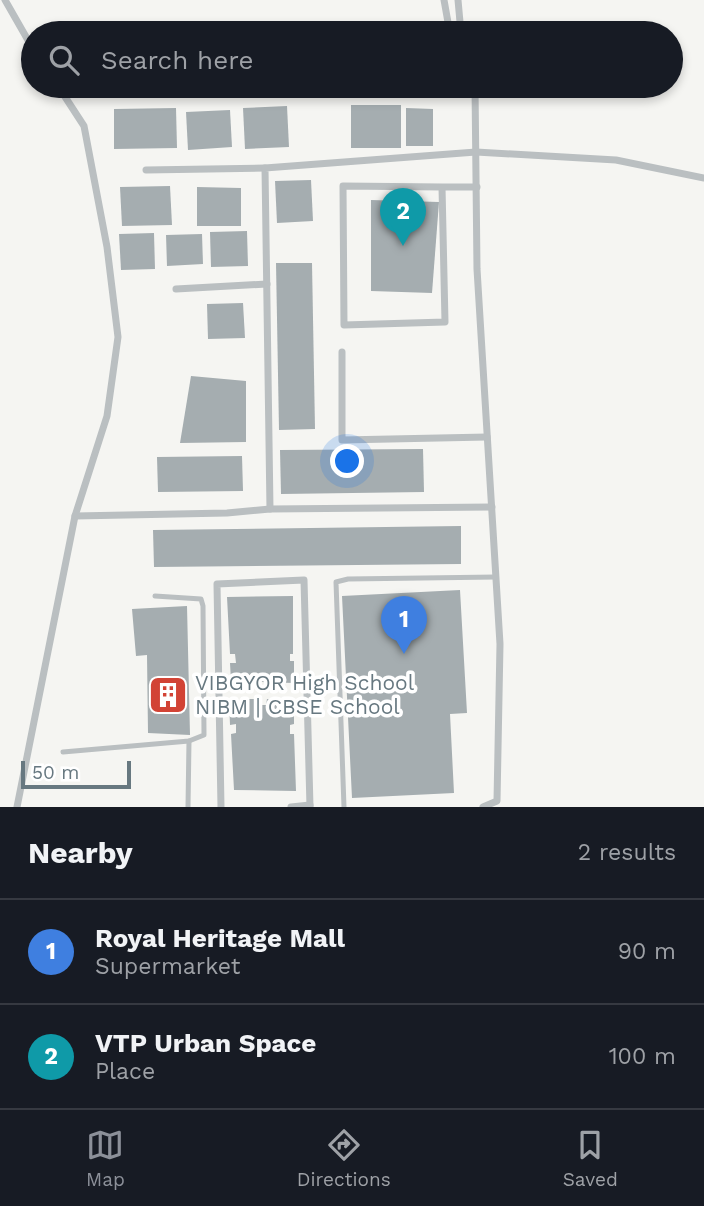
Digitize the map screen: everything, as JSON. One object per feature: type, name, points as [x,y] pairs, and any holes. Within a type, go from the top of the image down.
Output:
[{"type":"street","points":[[5,0],[21,28]]},
{"type":"street","points":[[444,0],[448,21]]},
{"type":"street","points":[[456,1],[459,21]]},
{"type":"street","points":[[17,807],[75,516],[107,416],[118,337],[107,247],[84,126],[66,98]]},
{"type":"street","points":[[475,98],[477,269],[500,644],[497,801],[483,807]]},
{"type":"street","points":[[146,170],[265,168],[477,152],[615,160],[704,178]]},
{"type":"street","points":[[265,168],[270,509]]},
{"type":"street","points":[[442,187],[445,322],[344,324],[343,186],[477,187]]},
{"type":"street","points":[[176,289],[267,284]]},
{"type":"street","points":[[342,352],[342,440],[487,437]]},
{"type":"street","points":[[75,516],[227,513],[270,509],[492,507]]},
{"type":"street","points":[[221,807],[217,584],[304,580],[310,806],[291,807]]},
{"type":"lane","points":[[344,807],[336,582],[348,579],[496,578]]},
{"type":"lane","points":[[63,752],[189,741],[204,735],[201,599],[155,596]]},
{"type":"lane","points":[[188,807],[189,741]]},
{"type":"building","points":[[351,105],[401,105],[401,148],[351,148]]},
{"type":"building","points":[[287,106],[289,147],[245,149],[243,108]]},
{"type":"building","points":[[176,108],[177,148],[114,149],[114,109]]},
{"type":"building","points":[[406,108],[433,109],[433,146],[406,146]]},
{"type":"building","points":[[230,110],[232,147],[188,150],[186,112]]},
{"type":"building","points":[[311,180],[313,221],[277,223],[275,181]]},
{"type":"building","points":[[170,186],[172,225],[122,226],[120,187]]},
{"type":"building","points":[[197,187],[241,188],[241,226],[197,226]]},
{"type":"building","points":[[371,200],[439,202],[432,293],[371,291]]},
{"type":"building","points":[[247,231],[248,266],[211,267],[210,232]]},
{"type":"building","points":[[154,233],[155,269],[121,270],[119,234]]},
{"type":"building","points":[[202,234],[203,264],[167,266],[166,235]]},
{"type":"building","points":[[276,263],[312,263],[315,429],[279,430]]},
{"type":"building","points":[[243,303],[245,338],[208,339],[207,304]]},
{"type":"building","points":[[191,376],[246,381],[246,442],[180,443]]},
{"type":"building","points":[[423,449],[424,492],[281,494],[280,450]]},
{"type":"building","points":[[242,456],[243,491],[158,492],[157,457]]},
{"type":"building","points":[[461,526],[461,564],[154,567],[153,530]]},
{"type":"building","points":[[460,590],[467,713],[450,714],[454,793],[352,798],[342,596]]},
{"type":"building","points":[[293,596],[293,654],[290,654],[290,661],[294,661],[294,683],[231,681],[230,663],[236,663],[235,654],[230,654],[227,597]]},
{"type":"building","name":"VIBGYOR High School NIBM | CBSE School","points":[[187,606],[190,735],[148,733],[147,655],[136,656],[132,609]]},
{"type":"building","points":[[229,699],[236,699],[236,703],[246,703],[246,699],[256,699],[256,705],[266,705],[267,699],[294,702],[294,724],[290,725],[290,734],[294,734],[296,791],[234,790],[231,734],[236,733],[236,724],[230,725]]},
{"type":"place","name":"VTP Urban Space","points":[[403,246]]},
{"type":"place","name":"Royal Heritage Mall","points":[[404,654]]},
{"type":"place","name":"VIBGYOR High School NIBM | CBSE School","points":[[168,695]]}]
